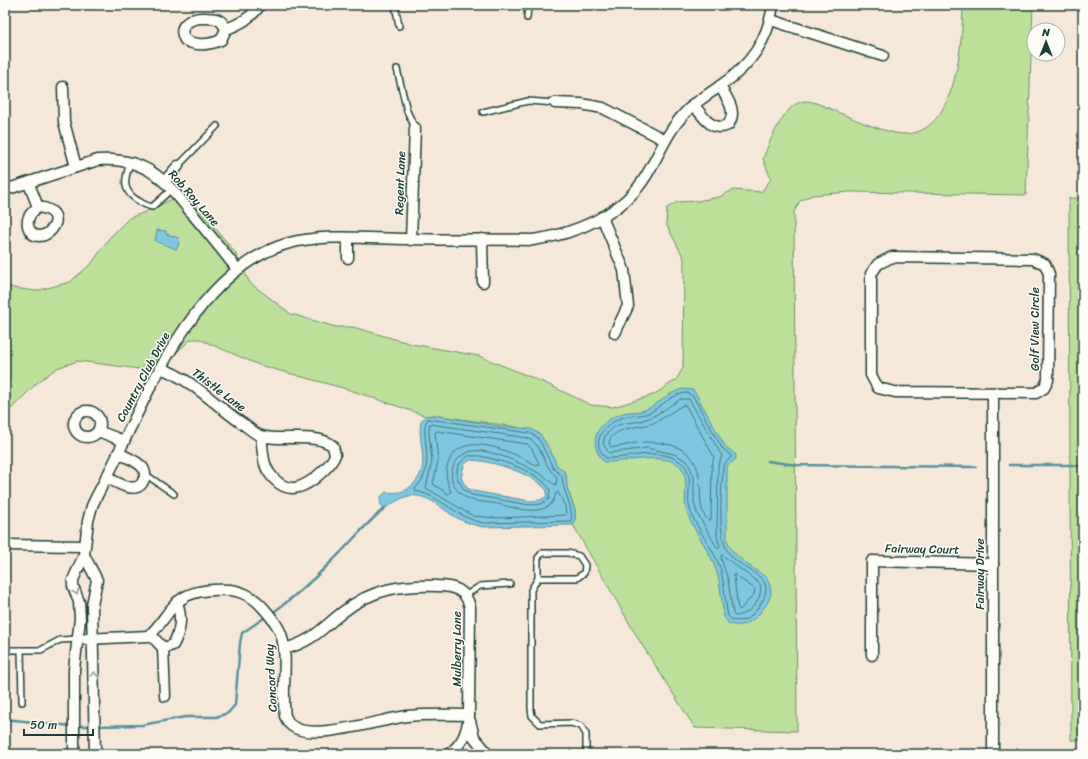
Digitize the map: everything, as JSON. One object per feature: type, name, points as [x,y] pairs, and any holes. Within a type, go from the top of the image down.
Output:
[{"type":"street","points":[[226,28],[243,22],[255,12],[260,5]]},
{"type":"street","name":"Country Club Drive","points":[[95,754],[94,713],[86,639],[73,580],[84,551],[92,506],[160,368],[195,313],[237,269],[270,249],[286,244],[306,240],[348,238],[411,240],[533,240],[551,237],[580,228],[602,217],[633,192],[645,177],[676,123],[693,104],[737,74],[755,55],[767,32],[771,20],[773,5]]},
{"type":"street","points":[[771,20],[883,56]]},
{"type":"street","points":[[693,104],[710,124],[717,127],[728,125],[733,116],[732,109],[720,86]]},
{"type":"street","points":[[63,87],[64,122],[76,167]]},
{"type":"street","points":[[555,104],[593,105],[603,108],[665,140]]},
{"type":"street","name":"Regent Lane","points":[[411,240],[415,128]]},
{"type":"street","name":"Rob Roy Lane","points":[[5,190],[29,184],[98,160],[111,160],[130,163],[150,170],[165,181],[237,269]]},
{"type":"street","points":[[165,181],[178,166]]},
{"type":"street","points":[[29,184],[38,207]]},
{"type":"street","points":[[602,217],[624,270],[628,306],[615,333]]},
{"type":"street","points":[[348,238],[348,258]]},
{"type":"street","points":[[482,239],[483,282]]},
{"type":"street","name":"Golf View Circle","points":[[892,257],[1033,259],[1045,264],[1049,274],[1048,380],[1044,388],[1036,393],[993,393],[895,392],[878,388],[871,375],[871,274],[878,264],[892,257]]},
{"type":"street","name":"Thistle Lane","points":[[160,368],[174,372],[189,382],[239,422],[261,436],[321,440],[333,446],[335,455],[330,464],[311,482],[304,487],[291,488],[276,481],[269,474],[265,466],[261,436]]},
{"type":"street","name":"Fairway Drive","points":[[993,393],[993,754]]},
{"type":"street","points":[[98,430],[124,441]]},
{"type":"street","points":[[106,477],[123,486],[134,488],[143,482],[145,474],[141,466],[118,453]]},
{"type":"street","points":[[5,546],[84,551]]},
{"type":"street","name":"Country Club Drive","points":[[74,754],[74,669],[86,639],[97,580],[84,551]]},
{"type":"street","name":"Fairway Court","points":[[872,655],[872,561],[993,564]]},
{"type":"street","name":"Mulberry Lane","points":[[284,648],[300,645],[309,640],[344,611],[385,589],[418,585],[448,586],[455,588],[466,595],[469,601],[471,616],[469,715],[467,730],[460,745],[450,754]]},
{"type":"street","name":"Concord Way","points":[[150,634],[177,602],[190,594],[226,590],[249,595],[264,609],[281,633],[284,648],[285,716],[287,721],[296,728],[310,730],[359,728],[405,716],[469,715]]},
{"type":"street","points":[[163,648],[174,645],[178,637],[181,621],[177,602]]},
{"type":"street","points":[[86,639],[142,637],[150,634],[163,648],[165,696]]},
{"type":"street","name":"Mulberry Lane","points":[[469,715],[474,737],[488,754]]},
{"type":"lane","points":[[395,5],[399,26]]},
{"type":"lane","points":[[528,5],[528,18]]},
{"type":"lane","points":[[397,69],[407,111],[415,128]]},
{"type":"lane","points":[[483,112],[528,102],[555,104]]},
{"type":"lane","points":[[178,166],[217,126]]},
{"type":"lane","points":[[130,163],[125,184],[127,191],[133,198],[146,206],[152,207],[172,189]]},
{"type":"lane","points":[[145,474],[174,494]]},
{"type":"lane","points":[[538,578],[577,578],[584,573],[585,565],[579,556],[574,554],[542,553],[538,558],[538,578],[531,590],[531,598],[532,716],[540,724],[571,723],[581,726],[586,734],[586,754]]},
{"type":"lane","points":[[466,595],[480,586],[510,584]]},
{"type":"lane","points":[[5,650],[40,650],[60,640],[86,639]]},
{"type":"lane","points":[[21,650],[22,702]]},
{"type":"green space","points":[[963,5],[1033,5],[1032,22],[1026,22],[1026,62],[1031,62],[1026,195],[850,192],[812,195],[800,201],[794,212],[797,731],[695,728],[639,640],[573,525],[575,523],[575,510],[567,488],[566,475],[563,470],[557,466],[550,450],[517,427],[433,415],[426,416],[350,390],[259,365],[199,339],[191,339],[171,358],[140,369],[78,361],[57,368],[38,382],[5,415],[5,284],[13,288],[36,291],[70,282],[92,263],[110,237],[129,218],[153,209],[185,192],[235,252],[250,283],[291,314],[336,327],[353,327],[412,344],[479,356],[543,382],[591,405],[613,407],[653,395],[676,380],[683,368],[684,258],[666,224],[667,208],[677,202],[697,201],[719,197],[733,190],[761,192],[771,179],[763,159],[768,145],[787,112],[801,102],[807,101],[816,103],[863,123],[891,132],[913,133],[930,125],[942,110],[951,90],[957,68]]},
{"type":"green space","points":[[1069,198],[1083,198],[1083,740],[1071,740]]},
{"type":"water","points":[[157,230],[166,231],[166,234],[179,238],[178,247],[176,249],[155,241]]},
{"type":"water","points":[[683,389],[693,390],[725,446],[736,455],[736,459],[727,466],[727,540],[730,547],[744,562],[767,578],[770,588],[770,598],[765,607],[757,616],[743,625],[729,624],[724,617],[716,570],[711,557],[686,509],[686,482],[684,471],[681,467],[674,462],[655,459],[604,462],[598,454],[595,439],[601,426],[607,421],[623,413],[647,409],[673,393]]},
{"type":"water","points":[[433,415],[499,426],[531,429],[540,434],[550,450],[557,466],[563,470],[566,475],[567,488],[575,510],[575,523],[573,525],[483,527],[471,524],[453,516],[436,503],[423,497],[416,496],[409,496],[400,499],[384,508],[381,505],[380,498],[386,492],[399,492],[407,489],[417,480],[421,472],[423,456],[420,430],[421,421],[426,416]],"holes":[[[470,460],[500,465],[533,479],[547,491],[546,497],[540,500],[530,501],[473,491],[467,488],[461,478],[464,465]]]},
{"type":"waterway","points":[[767,461],[797,465],[976,467]]},
{"type":"waterway","points":[[1009,465],[1072,465],[1083,467]]},
{"type":"waterway","points":[[271,614],[316,576],[370,521],[385,508]]},
{"type":"waterway","points":[[97,726],[142,725],[185,717],[216,717],[228,713],[235,705],[242,633],[267,616]]},
{"type":"waterway","points":[[5,719],[72,726]]},
{"type":"waterway","points":[[77,726],[92,726]]}]
